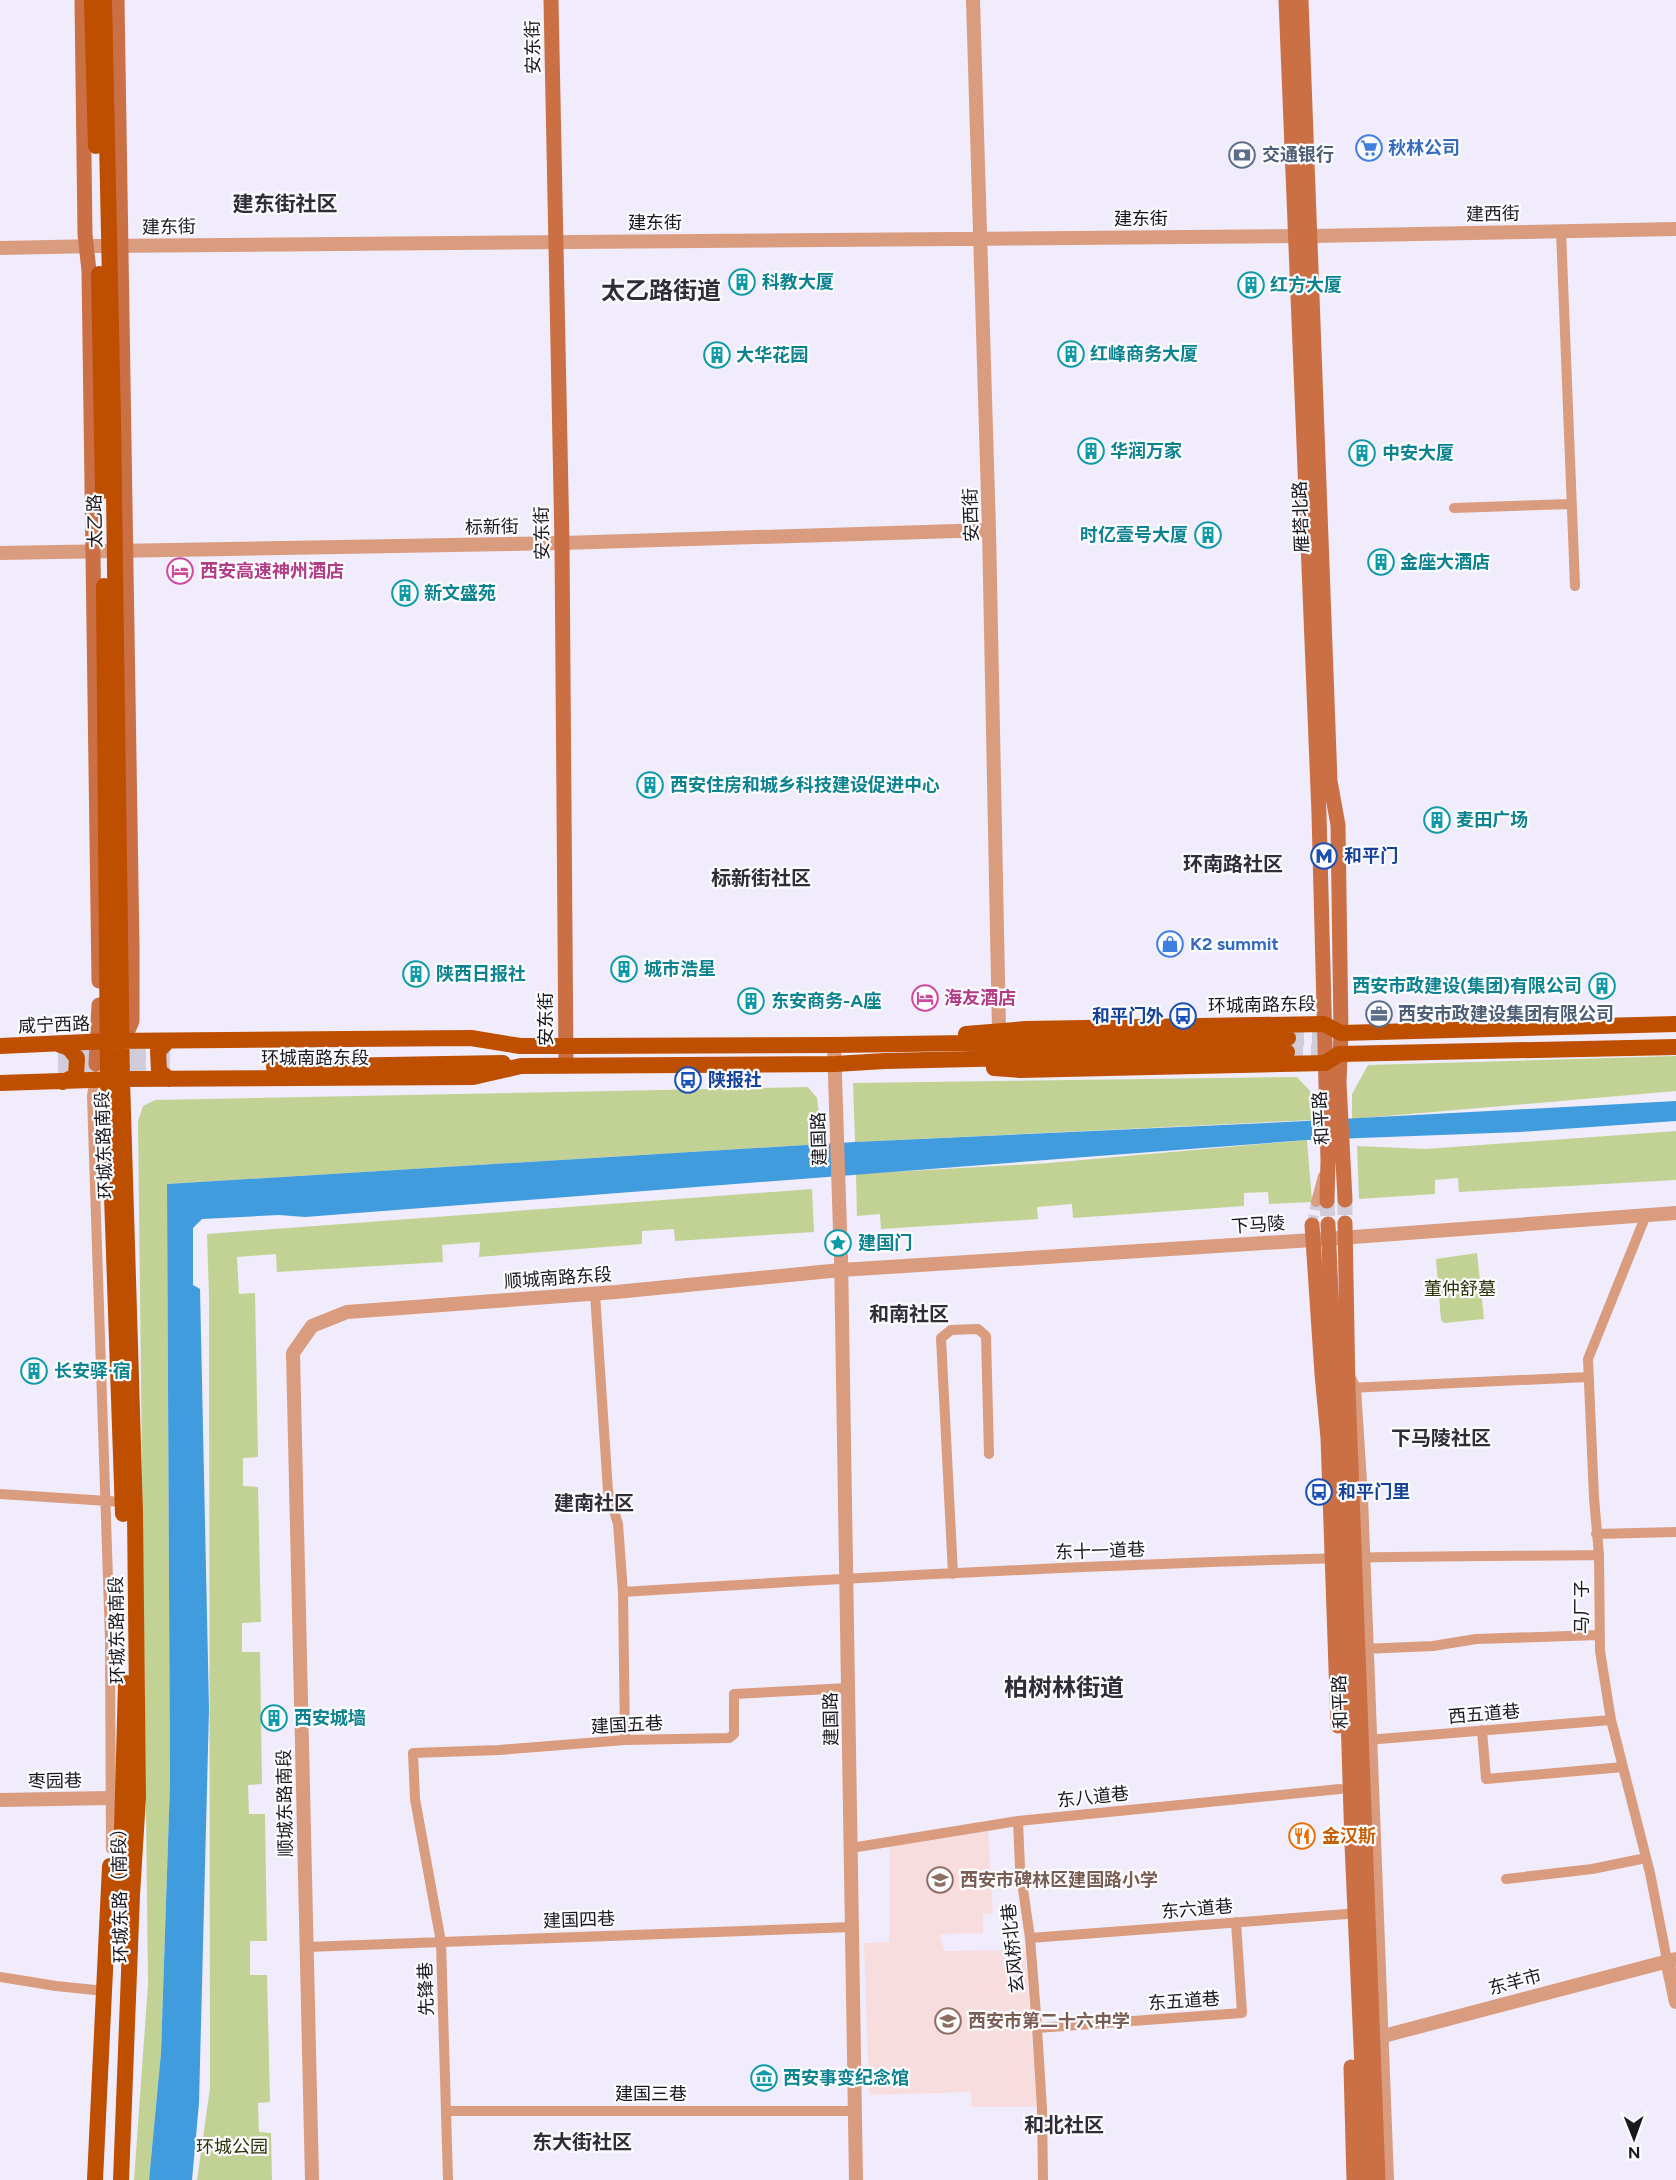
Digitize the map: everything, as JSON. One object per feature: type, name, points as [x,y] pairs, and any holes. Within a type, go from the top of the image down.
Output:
[{"type":"main road","points":[[82,0],[104,246],[110,552],[99,1009],[110,1042],[105,1076]]},
{"type":"main road","name":"太乙路","points":[[92,0],[104,246]]},
{"type":"main road","name":"太乙路","points":[[104,0],[104,246],[110,552],[110,1042],[105,1076]]},
{"type":"main road","points":[[104,246],[117,0]]},
{"type":"main road","name":"安东街","points":[[551,0],[562,543],[566,1066]]},
{"type":"main road","name":"雁塔北路","points":[[1286,0],[1319,814],[1324,1024],[1332,1058]]},
{"type":"main road","name":"雁塔北路","points":[[1301,0],[1330,781],[1338,825],[1341,1033]]},
{"type":"main road","name":"环城南路东段","points":[[110,1042],[171,1061],[473,1077],[521,1066],[835,1064],[999,1030],[1324,1024],[1341,1033],[1676,1024]]},
{"type":"main road","points":[[1332,1058],[1341,1033]]},
{"type":"main road","name":"环城南路东段","points":[[105,1076],[171,1061],[471,1038],[520,1046],[834,1045],[1020,1070],[1676,1047]]},
{"type":"main road","name":"咸宁西路","points":[[0,1083],[59,1064],[110,1042]]},
{"type":"main road","name":"环城南路东段","points":[[884,1053],[1287,1045]]},
{"type":"main road","name":"咸宁西路","points":[[0,1046],[105,1076]]},
{"type":"main road","name":"咸宁西路","points":[[0,1058],[59,1064]]},
{"type":"main road","name":"和平路","points":[[1332,1058],[1335,1160],[1345,1200]]},
{"type":"main road","name":"咸宁西路","points":[[0,1072],[59,1064]]},
{"type":"main road","name":"环城东路南段","points":[[105,1076],[127,1636],[116,2082],[111,2180]]},
{"type":"main road","name":"环城东路南段","points":[[105,1076],[135,1512],[124,1798],[132,1895],[121,2180]]},
{"type":"main road","points":[[1321,1201],[1335,1160]]},
{"type":"main road","name":"和平路","points":[[1345,1230],[1348,1371],[1352,1388],[1349,1558],[1356,1913],[1366,2180]]},
{"type":"main road","name":"和平路","points":[[1320,1232],[1349,1558],[1363,1649],[1366,1740],[1356,1913],[1377,2038],[1378,2180]]},
{"type":"main road","points":[[1349,1558],[1340,1789],[1356,1913],[1354,2180]]},
{"type":"main road","name":"环城东路（南段）","points":[[95,2180],[111,1849],[124,1798]]},
{"type":"main road","name":"环城东路（南段）","points":[[124,1798],[140,1984],[131,2180]]},
{"type":"street","name":"安西街","points":[[973,0],[989,530],[999,1030]]},
{"type":"street","name":"建西街","points":[[1311,236],[1676,229]]},
{"type":"street","points":[[1561,231],[1575,586]]},
{"type":"street","name":"建东街","points":[[0,248],[1311,236]]},
{"type":"street","points":[[1454,508],[1570,504]]},
{"type":"street","name":"标新街","points":[[0,553],[562,543],[989,530]]},
{"type":"street","name":"建国路","points":[[834,1045],[840,1231]]},
{"type":"street","points":[[105,1076],[92,1096],[110,1640],[124,1798]]},
{"type":"street","name":"下马陵","points":[[841,1263],[1345,1230],[1676,1213]]},
{"type":"street","name":"马厂子","points":[[1646,1215],[1588,1359],[1588,1377],[1599,1555],[1600,1651],[1611,1720],[1671,1959],[1676,2002]]},
{"type":"street","name":"建国路","points":[[841,1263],[856,2180]]},
{"type":"street","name":"顺城南路东段","points":[[293,1353],[312,1326],[347,1312],[595,1294],[841,1263]]},
{"type":"street","points":[[595,1294],[608,1491],[618,1524],[623,1592],[625,1740]]},
{"type":"street","points":[[953,1574],[941,1338],[951,1330],[978,1329],[986,1336],[989,1454]]},
{"type":"street","name":"顺城东路南段","points":[[293,1353],[312,2180]]},
{"type":"street","points":[[1352,1388],[1588,1377]]},
{"type":"street","points":[[0,1494],[123,1502]]},
{"type":"street","points":[[1596,1534],[1676,1532]]},
{"type":"street","name":"东十一道巷","points":[[623,1592],[846,1578],[1349,1558],[1599,1555]]},
{"type":"street","points":[[1363,1649],[1433,1646],[1476,1640],[1599,1635]]},
{"type":"street","name":"建国五巷","points":[[414,1799],[413,1753],[499,1750],[625,1740],[729,1738],[734,1734],[735,1728],[734,1694],[848,1688]]},
{"type":"street","name":"西五道巷","points":[[1366,1740],[1611,1720]]},
{"type":"street","points":[[1482,1730],[1486,1779],[1623,1767]]},
{"type":"street","points":[[1366,1740],[1377,2038],[1389,2180]]},
{"type":"street","name":"东八道巷","points":[[851,1848],[1018,1821],[1340,1789]]},
{"type":"street","name":"枣园巷","points":[[0,1800],[124,1798]]},
{"type":"street","name":"先锋巷","points":[[414,1799],[441,1942],[448,2180]]},
{"type":"street","name":"玄风桥北巷","points":[[1018,1821],[1020,1868],[1030,1938],[1037,2028],[1044,2180]]},
{"type":"street","points":[[1506,1879],[1592,1869],[1646,1858]]},
{"type":"street","name":"东六道巷","points":[[1030,1938],[1356,1913]]},
{"type":"street","name":"东五道巷","points":[[1037,2028],[1242,2013],[1236,1922]]},
{"type":"street","name":"建国四巷","points":[[307,1947],[852,1927]]},
{"type":"street","name":"东羊市","points":[[1377,2038],[1671,1959]]},
{"type":"street","points":[[0,1977],[105,1991]]},
{"type":"street","name":"建国三巷","points":[[446,2111],[855,2111]]},
{"type":"shaded area","name":"西安市第二十六中学","points":[[988,1830],[993,1913],[983,1914],[983,1933],[940,1934],[941,1940],[945,1951],[1025,1950],[1037,2107],[972,2107],[971,2092],[869,2095],[864,1943],[889,1942],[890,1846]]},
{"type":"green space","points":[[1676,1056],[1676,1091],[1352,1119],[1352,1094],[1368,1065]]},
{"type":"green space","points":[[1297,1077],[1310,1091],[1312,1120],[855,1142],[853,1083]]},
{"type":"green space","points":[[808,1087],[817,1098],[823,1144],[167,1184],[170,1783],[161,2053],[149,2180],[134,2180],[148,1984],[138,1121],[143,1106],[155,1100]]},
{"type":"green space","points":[[1676,1131],[1676,1180],[1459,1192],[1458,1178],[1435,1180],[1435,1194],[1359,1199],[1357,1146],[1425,1149]]},
{"type":"green space","points":[[1307,1140],[1312,1202],[1269,1204],[1268,1192],[1244,1193],[1244,1206],[1073,1218],[1072,1204],[1037,1207],[1038,1219],[881,1229],[880,1214],[857,1216],[856,1174],[1049,1163]]},
{"type":"green space","name":"环城公园","points":[[812,1189],[814,1232],[675,1241],[674,1229],[642,1231],[642,1244],[479,1257],[480,1242],[442,1245],[443,1262],[277,1272],[276,1254],[237,1257],[239,1294],[255,1293],[258,1457],[243,1458],[243,1486],[258,1487],[261,1622],[242,1623],[242,1652],[260,1652],[262,1784],[248,1785],[249,1814],[265,1814],[267,1941],[250,1941],[250,1975],[267,1975],[270,2102],[258,2103],[259,2132],[271,2133],[272,2180],[197,2180],[210,2088],[207,1234]]},
{"type":"green space","name":"董仲舒墓","points":[[1477,1253],[1484,1319],[1444,1323],[1441,1320],[1436,1259]]},
{"type":"water","points":[[1676,1101],[1676,1121],[1520,1132],[1307,1140],[305,1217],[279,1215],[202,1219],[193,1228],[193,1285],[200,1289],[209,1709],[199,2103],[192,2180],[149,2180],[161,2053],[170,1783],[167,1184],[855,1142]]},
{"type":"tunnel","points":[[1288,1038],[1339,1037]]},
{"type":"tunnel","points":[[1287,1052],[1340,1051]]},
{"type":"tunnel","points":[[58,1056],[175,1053]]},
{"type":"tunnel","points":[[58,1072],[175,1069]]},
{"type":"tunnel","points":[[1345,1200],[1345,1223]]},
{"type":"tunnel","points":[[1327,1201],[1328,1224]]},
{"type":"tunnel","points":[[1312,1225],[1316,1202]]},
{"type":"tunnel","points":[[840,1231],[841,1256]]},
{"type":"place","name":"秋林公司","points":[[1369,148]]},
{"type":"place","name":"交通银行","points":[[1242,155]]},
{"type":"place","name":"科教大厦","points":[[742,282]]},
{"type":"place","name":"红方大厦","points":[[1251,285]]},
{"type":"place","name":"红峰商务大厦","points":[[1071,354]]},
{"type":"place","name":"大华花园","points":[[717,355]]},
{"type":"place","name":"华润万家","points":[[1091,451]]},
{"type":"place","name":"中安大厦","points":[[1362,453]]},
{"type":"place","name":"时亿壹号大厦","points":[[1208,535]]},
{"type":"place","name":"金座大酒店","points":[[1381,562]]},
{"type":"place","name":"西安高速神州酒店","points":[[180,571]]},
{"type":"place","name":"新文盛苑","points":[[405,593]]},
{"type":"place","name":"西安住房和城乡科技建设促进中心","points":[[650,785]]},
{"type":"place","name":"麦田广场","points":[[1437,820]]},
{"type":"place","name":"和平门","points":[[1324,856]]},
{"type":"place","name":"K2 summit","points":[[1170,944]]},
{"type":"place","name":"城市浩星","points":[[624,969]]},
{"type":"place","name":"陕西日报社","points":[[416,974]]},
{"type":"place","name":"西安市政建设(集团)有限公司","points":[[1602,986]]},
{"type":"place","name":"海友酒店","points":[[925,998]]},
{"type":"place","name":"东安商务-A座","points":[[751,1001]]},
{"type":"place","name":"西安市政建设集团有限公司","points":[[1379,1014]]},
{"type":"place","name":"和平门外","points":[[1183,1016]]},
{"type":"place","name":"陕报社","points":[[688,1080]]},
{"type":"place","name":"建国门","points":[[838,1243]]},
{"type":"place","name":"长安驿·宿","points":[[34,1371]]},
{"type":"place","name":"和平门里","points":[[1319,1492]]},
{"type":"place","name":"西安城墙","points":[[274,1718]]},
{"type":"place","name":"金汉斯","points":[[1302,1836]]},
{"type":"place","name":"西安市碑林区建国路小学","points":[[940,1880]]},
{"type":"place","name":"西安市第二十六中学","points":[[948,2021]]},
{"type":"place","name":"西安事变纪念馆","points":[[764,2078]]},
{"type":"district","name":"建东街社区","points":[[285,203]]},
{"type":"district","name":"太乙路街道","points":[[661,290]]},
{"type":"district","name":"环南路社区","points":[[1233,864]]},
{"type":"district","name":"标新街社区","points":[[761,878]]},
{"type":"district","name":"和南社区","points":[[909,1314]]},
{"type":"district","name":"下马陵社区","points":[[1441,1438]]},
{"type":"district","name":"建南社区","points":[[594,1503]]},
{"type":"district","name":"柏树林街道","points":[[1064,1687]]},
{"type":"district","name":"和北社区","points":[[1064,2125]]},
{"type":"district","name":"东大街社区","points":[[582,2142]]}]
